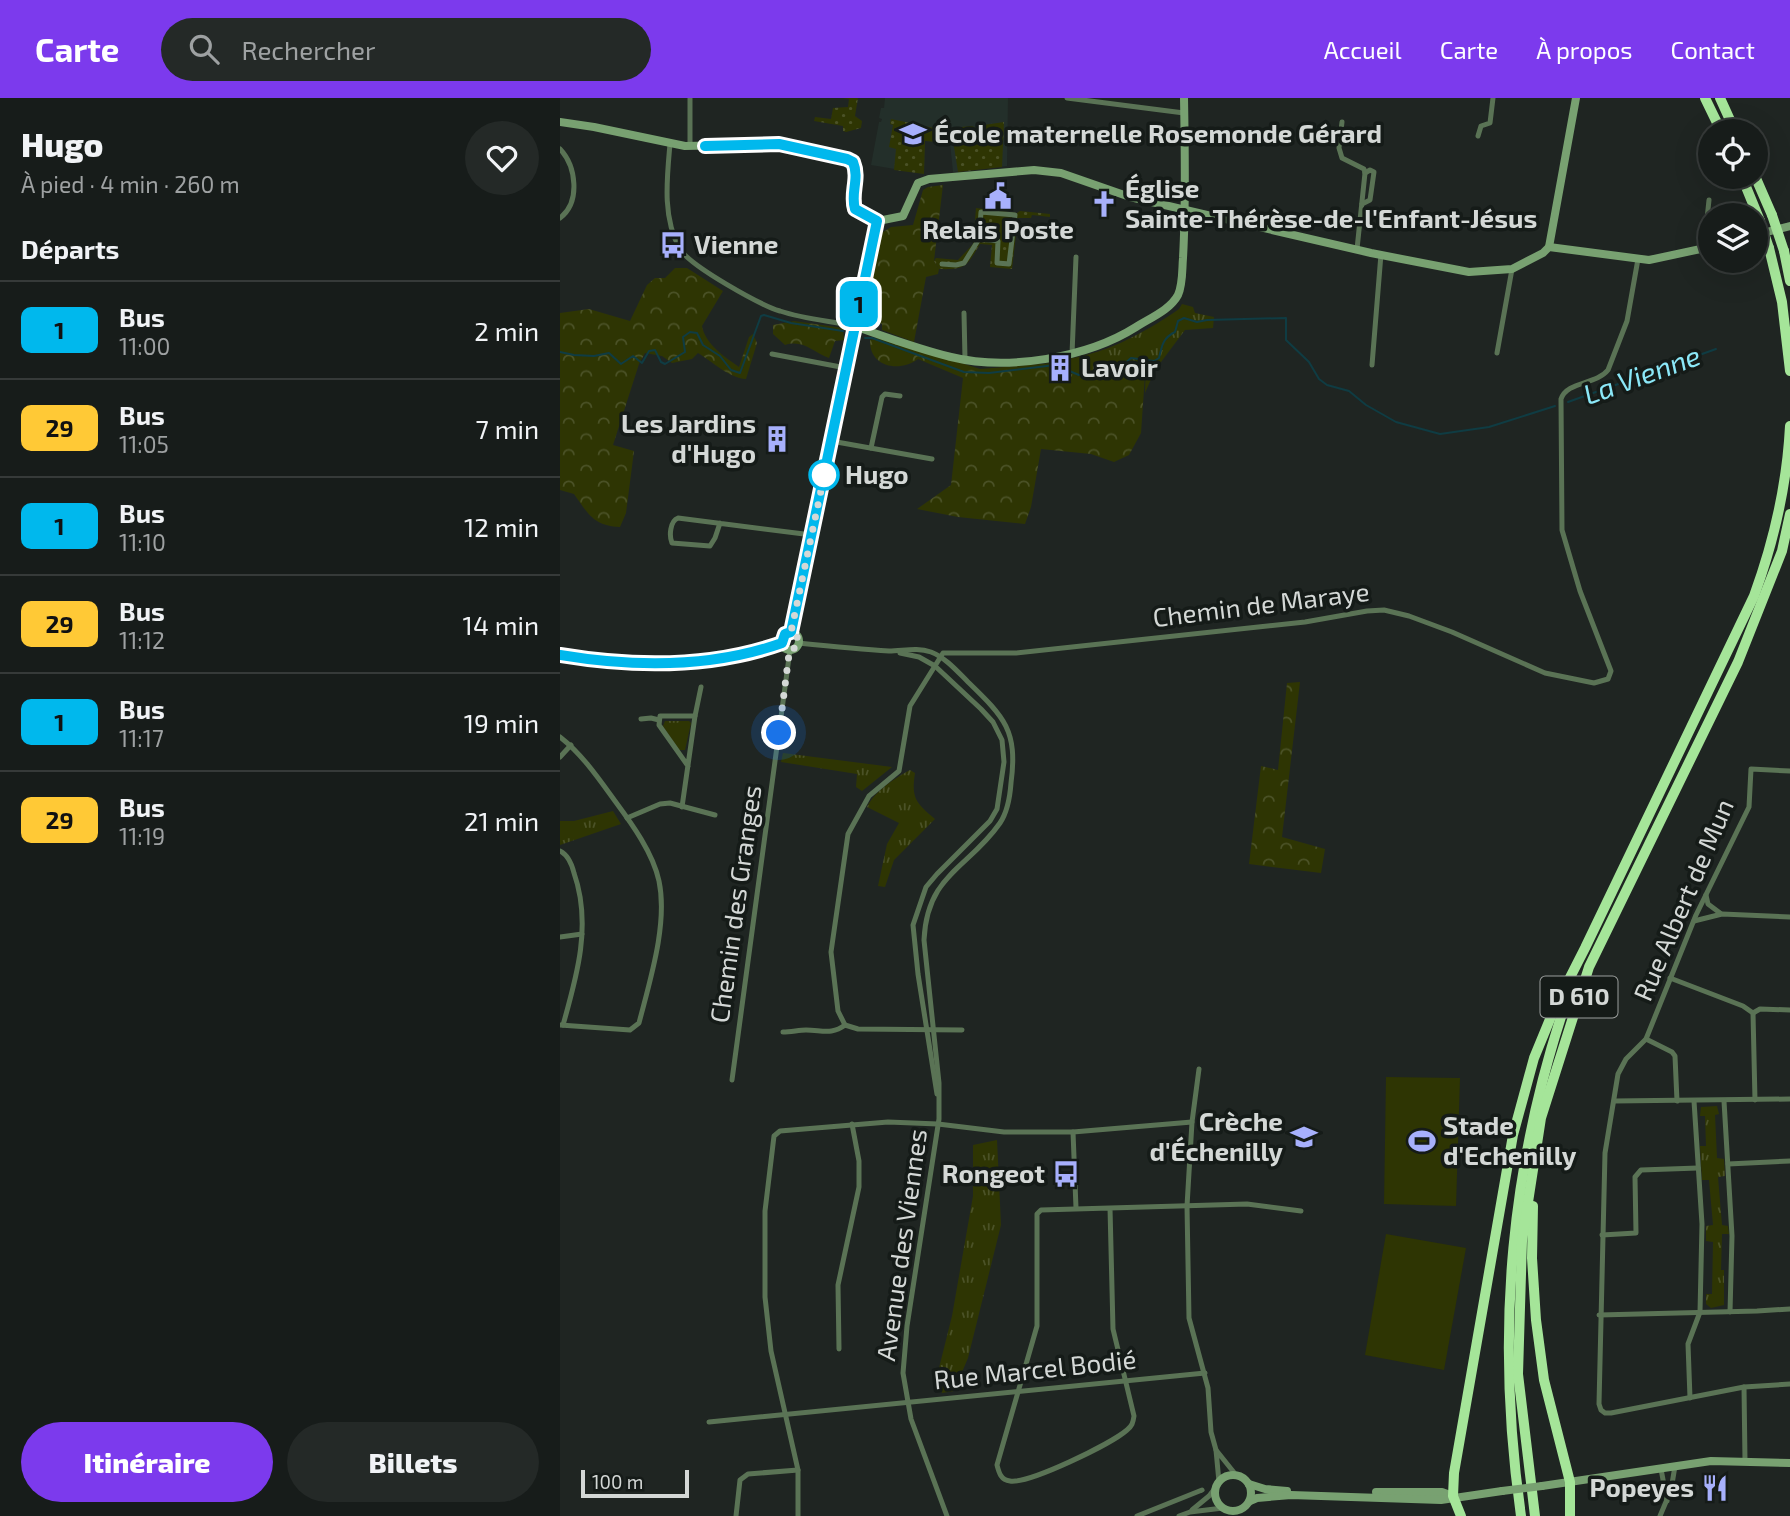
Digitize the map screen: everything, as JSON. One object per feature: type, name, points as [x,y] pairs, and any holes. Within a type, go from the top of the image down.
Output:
[{"type":"highway","points":[[1706,100],[1715,119]]},
{"type":"highway","points":[[1722,102],[1730,119]]},
{"type":"highway","points":[[1747,189],[1769,248],[1782,302],[1790,371]]},
{"type":"highway","points":[[1761,189],[1784,251],[1790,281]]},
{"type":"highway","name":"D 610","points":[[1521,1516],[1507,1369],[1508,1303],[1513,1235],[1524,1159],[1540,1087],[1585,948],[1754,596],[1771,547],[1781,505],[1790,426]]},
{"type":"highway","name":"D 610","points":[[1535,1516],[1518,1374],[1522,1241],[1541,1118],[1589,967],[1738,662],[1782,551],[1790,514]]},
{"type":"highway","points":[[1461,1516],[1453,1496],[1454,1473],[1520,1108],[1534,1058],[1555,1007],[1585,948]]},
{"type":"highway","points":[[1534,1161],[1532,1258],[1536,1320],[1544,1380],[1570,1482],[1570,1516]]},
{"type":"street","points":[[690,98],[690,146]]},
{"type":"street","points":[[1067,98],[1184,113]]},
{"type":"street","points":[[670,144],[668,212],[676,240],[688,260],[780,311],[855,326],[952,357],[1007,361],[1072,354],[1110,341],[1132,330],[1172,302],[1181,288],[1186,210],[1184,98]]},
{"type":"street","points":[[1478,136],[1481,126],[1490,123],[1493,98]]},
{"type":"street","points":[[560,122],[670,144],[779,144],[847,159],[853,162],[857,177],[853,199],[855,209],[877,221],[903,216],[918,183],[929,179],[1034,170],[1062,173],[1123,194],[1186,210],[1469,272],[1512,270],[1549,247],[1576,98]]},
{"type":"street","points":[[1342,122],[1339,148],[1342,158],[1364,169],[1365,173],[1357,249]]},
{"type":"street","points":[[560,149],[569,161],[574,178],[570,206],[560,218]]},
{"type":"street","points":[[942,264],[961,265],[979,239],[981,212],[1015,215],[1009,264],[997,263],[998,241]]},
{"type":"street","points":[[791,632],[877,221]]},
{"type":"street","points":[[1768,232],[1790,226]]},
{"type":"street","points":[[979,239],[1011,241]]},
{"type":"street","points":[[1549,247],[1638,259],[1664,258],[1698,250]]},
{"type":"street","points":[[1372,365],[1381,254]]},
{"type":"street","points":[[1072,354],[1076,257]]},
{"type":"street","name":"Chemin de Maraye","points":[[940,657],[949,652],[1016,653],[1305,622],[1384,610],[1430,624],[1565,679],[1594,682],[1608,679],[1611,671],[1580,591],[1562,530],[1561,399],[1567,389],[1603,377],[1608,370],[1627,321],[1638,259]]},
{"type":"street","points":[[1497,353],[1512,270]]},
{"type":"street","points":[[964,313],[965,359]]},
{"type":"street","points":[[772,354],[846,368]]},
{"type":"street","points":[[871,448],[882,397],[885,394],[900,396]]},
{"type":"street","points":[[831,441],[932,459]]},
{"type":"street","points":[[720,523],[710,546],[672,544],[670,539],[674,519],[720,523],[812,535]]},
{"type":"street","points":[[782,643],[790,650],[795,648],[798,643],[797,636],[791,632]]},
{"type":"street","points":[[782,643],[785,634],[791,632]]},
{"type":"street","points":[[560,655],[640,662],[710,661],[782,643]]},
{"type":"street","name":"Avenue des Viennes","points":[[798,643],[893,651],[919,657],[935,666],[993,722],[1002,740],[1004,762],[997,809],[990,821],[926,887],[914,925],[926,1029],[938,1097]]},
{"type":"street","name":"Avenue des Viennes","points":[[893,651],[918,649],[940,657],[951,665],[1001,716],[1012,740],[1014,756],[1010,796],[1004,818],[937,890],[927,914],[924,940],[934,1029],[938,1124],[904,1342],[903,1373],[918,1444],[947,1516]]},
{"type":"street","name":"Chemin des Granges","points":[[732,1080],[790,650]]},
{"type":"street","points":[[940,657],[910,706],[899,771],[869,796],[848,834],[831,952],[838,1011],[845,1024],[858,1029],[962,1030]]},
{"type":"street","points":[[682,807],[701,687]]},
{"type":"street","points":[[659,720],[660,716],[695,716]]},
{"type":"street","points":[[641,719],[659,720],[672,746],[688,766]]},
{"type":"street","points":[[560,737],[571,745],[627,818],[646,849],[659,881],[660,919],[655,958],[639,1023],[629,1030],[561,1025],[574,988],[582,934],[580,891],[569,860],[565,853],[560,851]]},
{"type":"street","points":[[560,757],[571,745]]},
{"type":"street","name":"Rue Albert de Mun","points":[[1690,1398],[1611,1413],[1601,1410],[1599,1315],[1605,1153],[1618,1074],[1626,1059],[1646,1039],[1694,921],[1749,807],[1751,769],[1790,771]]},
{"type":"street","points":[[627,818],[660,804],[715,815]]},
{"type":"street","points":[[1706,895],[1712,909],[1722,914]]},
{"type":"street","points":[[1694,921],[1722,914],[1790,918]]},
{"type":"street","points":[[560,937],[582,934]]},
{"type":"street","points":[[1670,978],[1743,1006],[1753,1013]]},
{"type":"street","points":[[1753,1013],[1760,1009],[1790,1010]]},
{"type":"street","points":[[1753,1013],[1755,1100]]},
{"type":"street","points":[[783,1032],[828,1032],[845,1024]]},
{"type":"street","points":[[1646,1039],[1675,1056],[1677,1101]]},
{"type":"street","points":[[1199,1069],[1192,1122],[1187,1206],[1189,1318],[1205,1373],[1211,1432],[1216,1450],[1217,1501],[1227,1511]]},
{"type":"street","points":[[1614,1101],[1790,1098]]},
{"type":"street","points":[[1694,1101],[1702,1224],[1700,1312],[1688,1344],[1690,1398],[1744,1387],[1790,1384]]},
{"type":"street","points":[[1724,1101],[1732,1236],[1730,1312]]},
{"type":"street","points":[[798,1516],[798,1471],[771,1351],[765,1297],[765,1211],[774,1136],[780,1131],[888,1122],[938,1124],[1004,1132],[1073,1132],[1192,1122]]},
{"type":"street","points":[[839,1349],[838,1285],[859,1187],[859,1161],[852,1124]]},
{"type":"street","points":[[1073,1132],[1076,1208]]},
{"type":"street","points":[[1728,1164],[1790,1161]]},
{"type":"street","points":[[1602,1235],[1636,1233],[1635,1177],[1641,1170],[1698,1168]]},
{"type":"street","points":[[1111,1208],[1113,1329],[1134,1416],[1130,1428],[1077,1459],[1045,1472],[1011,1481],[1001,1476],[998,1465],[1037,1326],[1037,1214],[1041,1210],[1247,1204],[1301,1211]]},
{"type":"street","points":[[1599,1315],[1790,1309]]},
{"type":"street","name":"Rue Marcel Bodié","points":[[709,1422],[1205,1373]]},
{"type":"street","points":[[1744,1387],[1745,1461]]},
{"type":"street","points":[[1216,1450],[1236,1475]]},
{"type":"street","points":[[1179,1516],[1190,1512],[1236,1511],[1246,1508],[1257,1498],[1291,1495],[1430,1500],[1711,1461],[1790,1463]]},
{"type":"street","points":[[1660,1516],[1666,1504],[1675,1466]]},
{"type":"street","points":[[1661,1469],[1666,1504]]},
{"type":"street","points":[[736,1516],[740,1480],[748,1474],[798,1471]]},
{"type":"street","points":[[1190,1512],[1209,1496],[1225,1477],[1236,1475],[1243,1477],[1252,1493],[1246,1508]]},
{"type":"street","points":[[1249,1484],[1275,1490],[1442,1492],[1453,1496]]},
{"type":"street","points":[[1138,1516],[1155,1513],[1202,1490]]},
{"type":"shaded area","points":[[885,98],[1008,98],[1007,166],[953,172],[950,143],[925,141],[924,174],[871,165]]},
{"type":"green space","points":[[842,98],[858,98],[855,116],[862,121],[861,128],[846,132],[843,131],[843,126],[814,121],[815,117],[831,119],[833,108],[848,107],[849,99]]},
{"type":"green space","points":[[891,119],[939,129],[940,125],[950,125],[950,143],[925,141],[924,174],[894,170],[896,149],[889,147],[893,125],[890,124]]},
{"type":"green space","points":[[1004,122],[1002,167],[958,172],[951,128],[976,128]]},
{"type":"green space","points":[[943,185],[934,261],[939,269],[938,274],[926,277],[914,342],[882,330],[882,324],[879,323],[876,329],[869,326],[867,314],[863,311],[880,234],[891,227],[913,225],[923,190]]},
{"type":"green space","points":[[976,208],[1050,214],[1050,217],[1032,215],[1031,218],[1018,218],[1012,269],[990,267],[992,245],[980,244],[965,265],[955,269],[939,269],[934,261],[936,258],[958,260],[973,244]]},
{"type":"green space","points":[[675,268],[687,268],[723,291],[702,326],[707,339],[716,350],[739,367],[749,337],[753,334],[757,343],[746,379],[727,373],[698,353],[692,359],[672,363],[662,356],[645,353],[613,445],[634,451],[626,513],[620,527],[611,526],[588,513],[574,494],[560,490],[560,313],[589,309],[630,321],[647,285],[655,278],[665,278]]},
{"type":"green space","points":[[1182,304],[1193,307],[1195,313],[1214,317],[1213,328],[1185,330],[1155,370],[1145,393],[1146,361],[1121,368],[1099,368],[1089,376],[1079,377],[1063,372],[1065,367],[1057,364],[1058,360],[1090,354],[1122,342],[1165,318]]},
{"type":"green space","points":[[794,321],[843,328],[844,340],[835,341],[829,358],[803,345],[785,345],[773,334],[773,325]]},
{"type":"green space","points":[[880,337],[980,369],[1053,363],[1055,368],[1079,377],[1089,376],[1099,368],[1120,368],[1130,359],[1146,360],[1141,433],[1129,455],[1114,462],[1091,454],[1041,449],[1031,507],[1025,524],[958,517],[917,509],[951,485],[963,378],[918,359],[902,366],[886,365],[874,356],[871,349],[870,340]]},
{"type":"green space","points":[[1300,682],[1282,837],[1325,849],[1321,873],[1249,864],[1261,766],[1278,770],[1287,683]]},
{"type":"green space","points":[[665,721],[691,723],[685,750],[679,750],[663,726]]},
{"type":"green space","points":[[783,753],[892,767],[862,791],[856,787],[857,774],[781,762]]},
{"type":"green space","points":[[910,770],[915,773],[916,799],[935,819],[894,860],[885,887],[878,886],[887,844],[899,823],[867,807],[880,790]]},
{"type":"green space","points":[[613,811],[621,824],[560,845],[560,821],[574,821]]},
{"type":"green space","name":"Stade d'Echenilly","points":[[1386,1077],[1460,1078],[1456,1206],[1384,1204]]},
{"type":"green space","points":[[1717,1106],[1717,1158],[1724,1159],[1725,1176],[1718,1177],[1722,1225],[1728,1226],[1729,1234],[1722,1234],[1724,1305],[1711,1308],[1706,1304],[1706,1294],[1712,1294],[1713,1242],[1706,1241],[1706,1226],[1713,1225],[1709,1180],[1702,1180],[1700,1146],[1706,1146],[1705,1116],[1700,1116],[1701,1107]]},
{"type":"green space","points":[[997,1140],[1001,1225],[968,1358],[954,1391],[942,1393],[937,1376],[952,1316],[973,1196],[973,1145]]},
{"type":"green space","points":[[1386,1234],[1466,1248],[1444,1370],[1365,1355]]},
{"type":"waterway","name":"La Vienne","points":[[560,352],[594,356],[609,353],[621,364],[633,356],[642,363],[649,351],[655,350],[665,364],[685,352],[683,337],[690,332],[697,333],[703,345],[720,356],[731,370],[740,373],[761,316],[843,331]]},
{"type":"waterway","name":"La Vienne","points":[[865,338],[872,338],[964,372],[989,373],[1055,365],[1079,375],[1089,374],[1100,367],[1121,367],[1131,358],[1154,361],[1159,358],[1165,339],[1175,332],[1178,321],[1184,318],[1197,322],[1286,318],[1286,340],[1309,362],[1319,379],[1327,385],[1349,391],[1366,405],[1396,422],[1440,434],[1489,427],[1555,406]]},
{"type":"waterway","name":"La Vienne","points":[[1568,402],[1716,349]]},
{"type":"bus line","name":"1","points":[[560,655],[640,662],[710,661],[782,643],[782,636],[791,632],[877,221],[865,216],[853,205],[857,177],[853,162],[847,159],[779,144],[705,146]]},
{"type":"place","name":"École maternelle Rosemonde Gérard","points":[[913,134]]},
{"type":"place","name":"Relais Poste","points":[[998,196]]},
{"type":"place","name":"Église Sainte-Thérèse-de-l'Enfant-Jésus","points":[[1104,204]]},
{"type":"place","name":"Vienne","points":[[673,245]]},
{"type":"place","name":"Lavoir","points":[[1060,368]]},
{"type":"place","name":"Les Jardins d'Hugo","points":[[777,439]]},
{"type":"place","name":"Hugo","points":[[824,475]]},
{"type":"place","name":"Crèche d'Échenilly","points":[[1304,1137]]},
{"type":"place","name":"Stade d'Echenilly","points":[[1422,1141]]},
{"type":"place","name":"Rongeot","points":[[1066,1174]]},
{"type":"place","name":"Popeyes","points":[[1715,1488]]},
{"type":"route","points":[[779,733],[789,654],[799,639],[791,632],[826,467],[824,475]]}]
